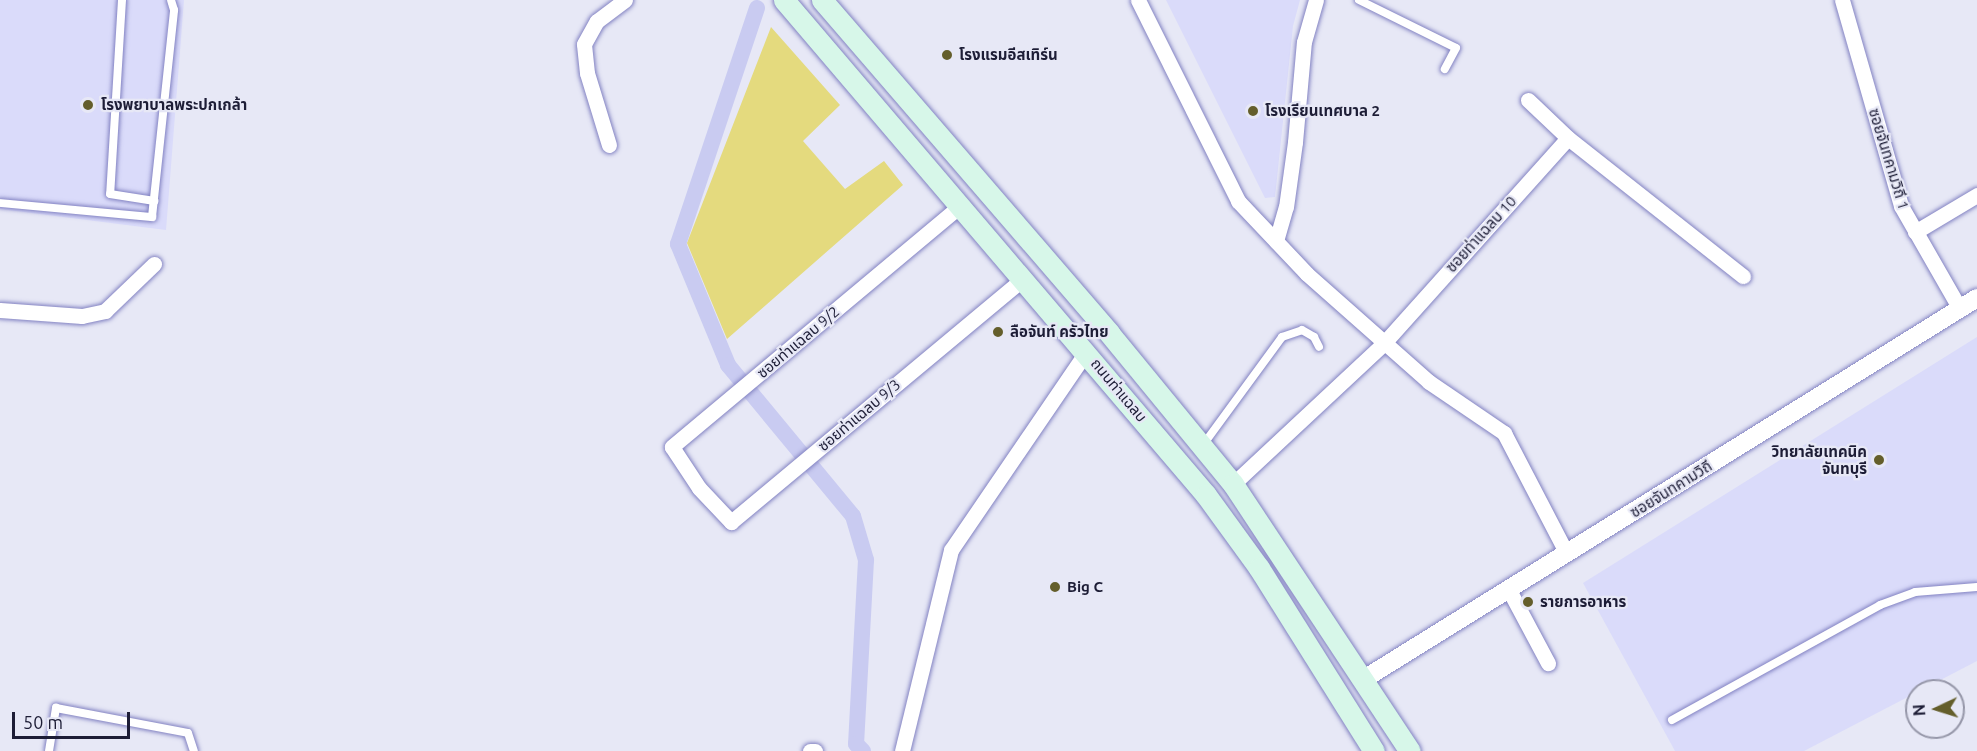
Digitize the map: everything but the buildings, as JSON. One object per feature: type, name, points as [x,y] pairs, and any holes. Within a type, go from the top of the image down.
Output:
[{"type":"main road","name":"ถนนท่าแฉลบ","points":[[784,0],[1087,351],[1206,495],[1259,568],[1374,751]]},
{"type":"main road","name":"ถนนท่าแฉลบ","points":[[822,0],[1109,333],[1233,484],[1410,751]]},
{"type":"main road","points":[[1087,351],[1109,333]]},
{"type":"main road","points":[[1339,695],[1364,679]]},
{"type":"street","points":[[609,145],[587,73],[584,44],[597,21],[625,0]]},
{"type":"street","points":[[1138,0],[1238,201],[1276,241],[1384,343],[1429,382],[1504,433],[1567,554]]},
{"type":"street","points":[[1276,241],[1286,207],[1295,142],[1304,42],[1316,0]]},
{"type":"street","name":"ซอยจันทคามวิถี 1","points":[[1842,0],[1901,206],[1960,309]]},
{"type":"street","points":[[1528,100],[1568,138],[1743,276]]},
{"type":"street","name":"ซอยท่าแฉลบ 10","points":[[1233,484],[1288,437],[1384,343],[1568,138]]},
{"type":"street","points":[[1915,232],[1977,195]]},
{"type":"street","name":"ซอยท่าแฉลบ 9/2","points":[[699,488],[672,447],[961,205]]},
{"type":"street","points":[[0,310],[82,316],[105,311],[154,264]]},
{"type":"street","name":"ซอยท่าแฉลบ 9/3","points":[[699,488],[731,522],[1024,278]]},
{"type":"street","name":"ซอยจันทคามวิถี","points":[[1364,679],[1977,298]]},
{"type":"street","points":[[902,751],[951,550],[1087,351]]},
{"type":"street","points":[[1509,590],[1548,663]]},
{"type":"street","points":[[810,751],[815,751]]},
{"type":"lane","points":[[122,0],[110,194],[154,201]]},
{"type":"lane","points":[[0,203],[152,217],[174,10],[171,0]]},
{"type":"lane","points":[[1359,0],[1456,48],[1444,69]]},
{"type":"lane","points":[[1202,446],[1282,337],[1302,330],[1314,337],[1319,347]]},
{"type":"lane","points":[[1672,720],[1880,605],[1915,592],[1977,587]]},
{"type":"lane","points":[[49,751],[56,708],[189,733],[194,751]]},
{"type":"shaded area","name":"โรงพยาบาลพระปกเกล้า","points":[[0,0],[184,0],[166,230],[0,209]]},
{"type":"shaded area","name":"โรงเรียนเทศบาล 2","points":[[1166,0],[1300,0],[1293,26],[1275,197],[1265,198]]},
{"type":"shaded area","points":[[771,27],[840,105],[803,141],[845,189],[884,161],[903,185],[727,339],[687,243]]},
{"type":"shaded area","name":"วิทยาลัยเทคนิค จันทบุรี","points":[[1977,337],[1977,661],[1942,679],[1905,679],[1905,698],[1804,751],[1675,751],[1583,583]]},
{"type":"waterway","points":[[757,8],[678,244],[728,365],[853,516],[866,560],[856,744],[863,751]]},
{"type":"place","name":"โรงแรมอีสเทิร์น","points":[[947,55]]},
{"type":"place","name":"โรงพยาบาลพระปกเกล้า","points":[[88,105]]},
{"type":"place","name":"โรงเรียนเทศบาล 2","points":[[1253,111]]},
{"type":"place","name":"ลือจันท์ ครัวไทย","points":[[998,332]]},
{"type":"place","name":"วิทยาลัยเทคนิค จันทบุรี","points":[[1879,460]]},
{"type":"place","name":"Big C","points":[[1055,587]]},
{"type":"place","name":"รายการอาหาร","points":[[1528,602]]}]
